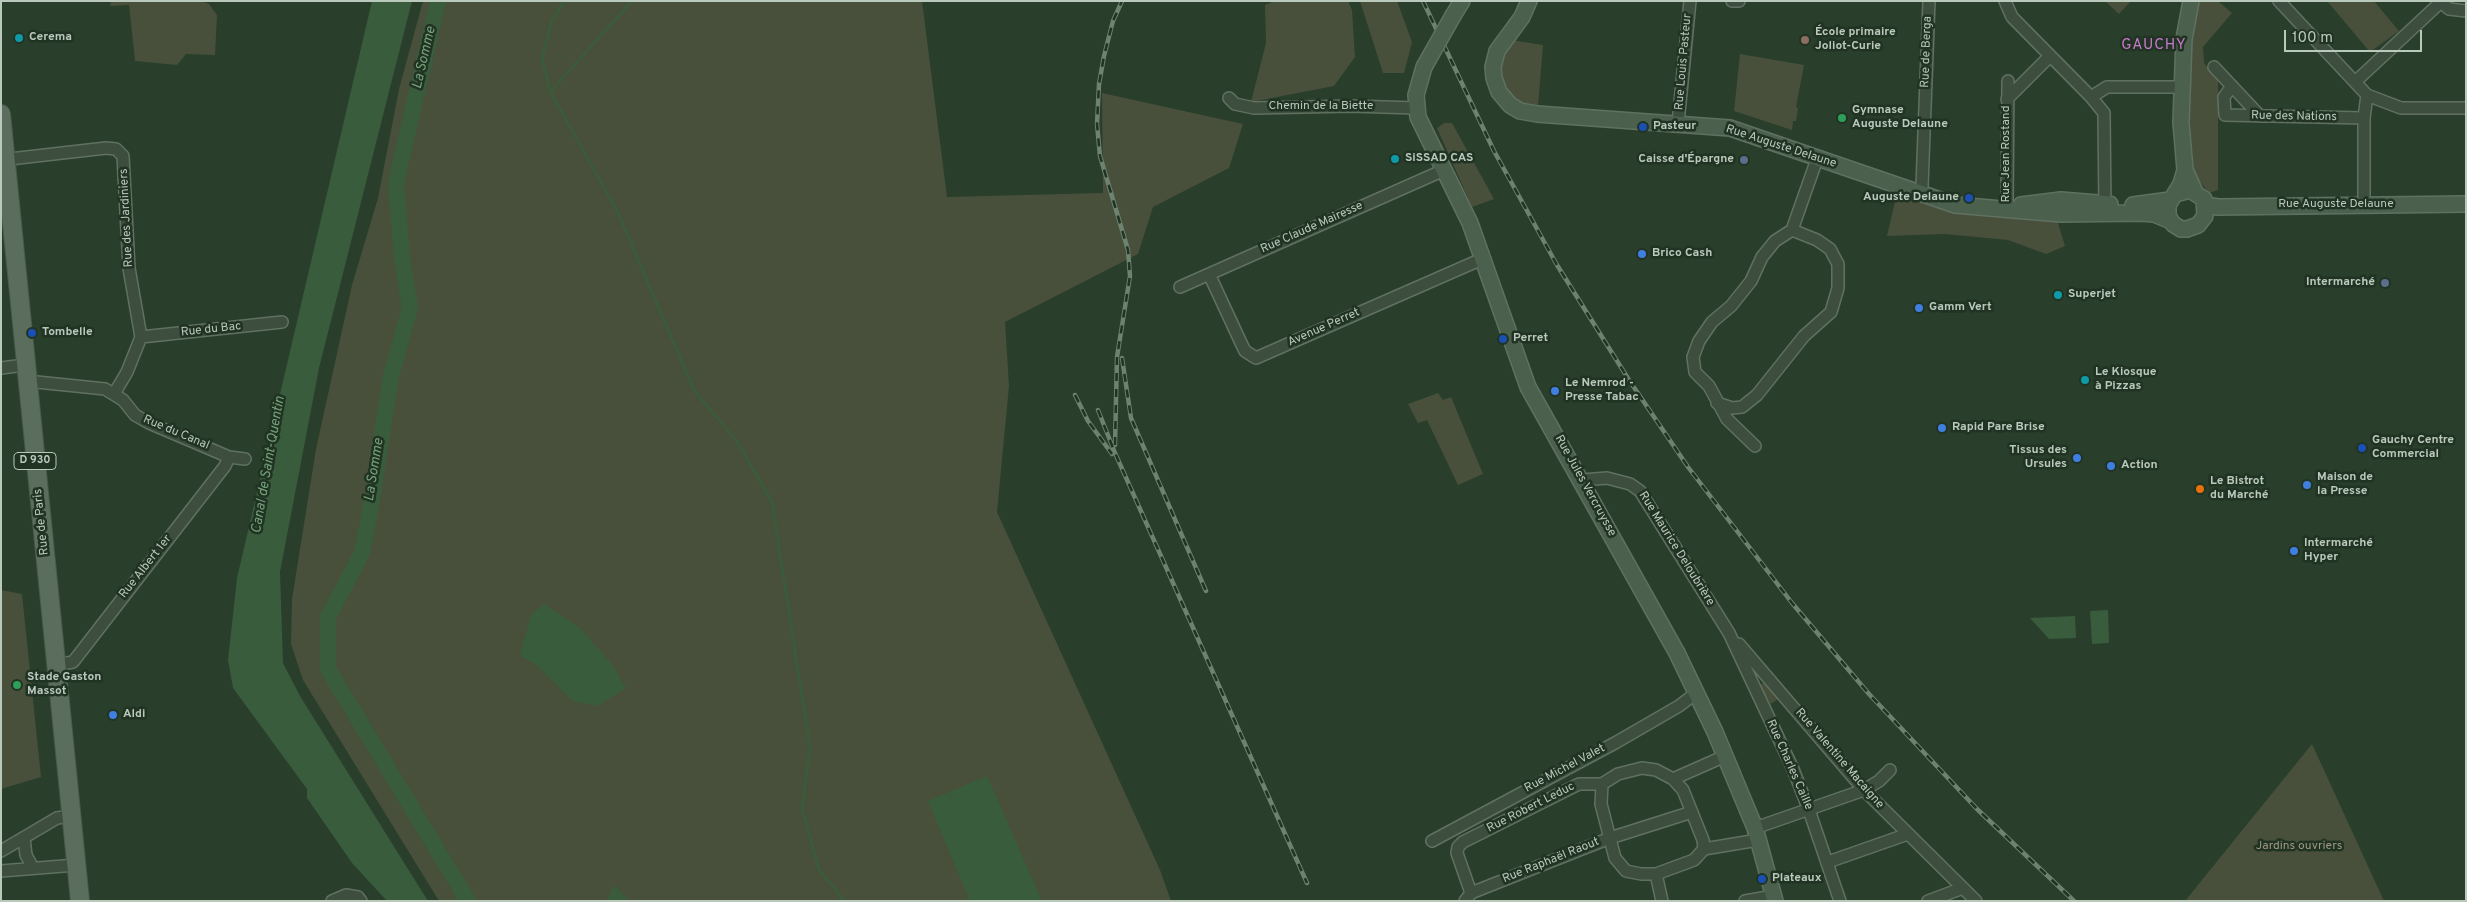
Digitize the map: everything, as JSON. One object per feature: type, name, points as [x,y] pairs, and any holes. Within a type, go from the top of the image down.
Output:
[{"type":"main road","name":"Rue de Paris","points":[[1,114],[7,238],[26,373],[80,901]]},
{"type":"street","name":"Rue Auguste Delaune","points":[[1529,1],[1522,17],[1497,51],[1493,67],[1494,78],[1499,92],[1510,105],[1520,111],[1537,114],[1678,123],[1737,130],[1954,205],[2007,208],[2105,208],[2154,214],[2170,221]]},
{"type":"street","name":"Rue Louis Pasteur","points":[[1678,123],[1690,1]]},
{"type":"street","points":[[1732,1],[1739,1]]},
{"type":"street","name":"Rue de Berga","points":[[1919,193],[1922,186],[1929,1]]},
{"type":"street","points":[[2005,1],[2012,17],[2095,101],[2104,113],[2105,208]]},
{"type":"street","points":[[2191,1],[2184,40],[2180,86],[2182,150],[2185,170],[2195,192]]},
{"type":"street","points":[[2279,1],[2368,95],[2402,108],[2466,108]]},
{"type":"street","points":[[2424,1],[2432,10]]},
{"type":"street","points":[[2355,82],[2442,2],[2449,9],[2466,11]]},
{"type":"street","name":"Rue Jules Vercruysse","points":[[1458,8],[1424,67],[1418,86],[1416,108],[1421,125],[1466,216],[1528,387],[1582,480],[1677,653],[1725,756],[1757,834],[1775,898]]},
{"type":"street","name":"Rue Jean Rostand","points":[[2007,99],[2050,56]]},
{"type":"street","points":[[2214,67],[2260,116]]},
{"type":"street","name":"Rue Jean Rostand","points":[[2007,208],[2008,80]]},
{"type":"street","points":[[2095,101],[2107,87],[2180,86]]},
{"type":"street","name":"Rue des Nations","points":[[2232,86],[2224,97],[2225,115],[2364,118]]},
{"type":"street","points":[[2364,204],[2364,118],[2368,95]]},
{"type":"street","name":"Chemin de la Biette","points":[[1229,98],[1235,104],[1254,108],[1351,106],[1416,108]]},
{"type":"street","name":"Rue des Jardiniers","points":[[3,159],[106,148],[120,151],[125,167],[129,268],[141,338]]},
{"type":"street","points":[[1755,446],[1727,419],[1709,386],[1695,372],[1693,357],[1699,341],[1712,322],[1731,306],[1751,281],[1762,257],[1775,241],[1792,230],[1817,159]]},
{"type":"street","name":"Rue Claude Mairesse","points":[[1180,287],[1444,170]]},
{"type":"street","points":[[2172,197],[2185,190],[2195,192],[2204,199],[2206,205],[2205,216],[2193,228],[2182,228],[2170,221],[2167,210],[2172,197],[2185,170]]},
{"type":"street","name":"Rue Auguste Delaune","points":[[2105,208],[2143,205],[2172,197]]},
{"type":"street","name":"Rue Auguste Delaune","points":[[2206,205],[2218,207],[2466,204]]},
{"type":"street","points":[[1717,403],[1732,408],[1742,407],[1756,395],[1804,336],[1831,312],[1838,288],[1838,264],[1830,249],[1817,240],[1792,230]]},
{"type":"street","name":"Avenue Perret","points":[[1209,274],[1245,351],[1256,358],[1482,259]]},
{"type":"street","name":"Rue du Bac","points":[[141,338],[282,322]]},
{"type":"street","points":[[114,394],[128,372],[141,338]]},
{"type":"street","name":"Rue du Canal","points":[[1,368],[105,388],[123,400],[135,415],[149,423],[229,457],[245,459]]},
{"type":"street","name":"Rue Albert 1er","points":[[55,665],[73,662],[225,466],[229,457]]},
{"type":"street","name":"Rue Maurice Deloubrière","points":[[1582,480],[1607,478],[1630,484],[1640,491],[1729,633]]},
{"type":"street","name":"Rue Valentine Macaigne","points":[[1729,633],[1864,790],[1976,901]]},
{"type":"street","name":"Rue Charles Caille","points":[[1729,633],[1793,769],[1828,862],[1840,901]]},
{"type":"street","name":"Rue Michel Valet","points":[[1432,842],[1445,833],[1615,743],[1679,706],[1696,693]]},
{"type":"street","points":[[1672,779],[1725,756]]},
{"type":"street","points":[[1692,812],[1610,838],[1602,804],[1602,784],[1618,774],[1642,768],[1656,770],[1672,779],[1683,790],[1692,812],[1703,840],[1704,849]]},
{"type":"street","name":"Rue Raphaël Raout","points":[[1468,897],[1610,838],[1615,858],[1626,871],[1656,874],[1694,860],[1704,849],[1757,834],[1809,810],[1864,790],[1879,781],[1890,770]]},
{"type":"street","name":"Rue Robert Leduc","points":[[1468,897],[1457,853],[1458,847],[1463,842],[1579,784],[1602,784]]},
{"type":"street","points":[[1,851],[57,818],[71,816]]},
{"type":"street","points":[[1828,862],[1908,834]]},
{"type":"street","points":[[24,838],[26,855],[33,868]]},
{"type":"street","points":[[1,872],[76,865]]},
{"type":"street","points":[[1656,874],[1662,901]]},
{"type":"street","points":[[1928,901],[1963,888]]},
{"type":"street","points":[[332,901],[346,895],[358,897],[362,901]]},
{"type":"street","points":[[1745,901],[1775,898]]},
{"type":"green space","points":[[111,1],[201,1],[209,4],[217,15],[215,55],[186,54],[177,65],[135,61],[129,5],[110,6]]},
{"type":"green space","points":[[423,1],[922,1],[947,197],[1103,193],[1102,93],[1243,124],[1229,168],[1153,207],[1138,254],[1005,322],[1009,386],[997,512],[1160,870],[1171,901],[439,901],[303,680],[291,644],[292,599],[316,449],[352,285],[378,198],[399,89]]},
{"type":"green space","points":[[1274,1],[1348,1],[1352,10],[1355,57],[1334,86],[1251,102],[1266,43],[1265,5]]},
{"type":"green space","points":[[1360,1],[1397,1],[1412,42],[1404,73],[1383,73]]},
{"type":"green space","points":[[2105,1],[2131,1],[2119,14]]},
{"type":"green space","points":[[2195,1],[2218,1],[2232,13],[2203,47],[2204,63],[2218,81],[2218,190],[2209,193],[2194,174],[2188,95],[2190,33]]},
{"type":"green space","points":[[2327,1],[2374,1],[2399,31],[2370,52]]},
{"type":"green space","points":[[1511,40],[1543,45],[1538,106],[1526,105],[1509,98],[1498,81],[1498,63]]},
{"type":"green space","points":[[1740,54],[1804,65],[1796,107],[1798,108],[1796,121],[1793,121],[1792,130],[1734,111]]},
{"type":"green space","points":[[1444,123],[1452,123],[1494,199],[1472,207],[1437,128]]},
{"type":"green space","points":[[1897,193],[1938,208],[1964,214],[2013,213],[2056,217],[2065,246],[2046,254],[2008,240],[1945,234],[1887,236]]},
{"type":"green space","points":[[1438,393],[1443,400],[1451,397],[1483,474],[1458,485],[1427,420],[1418,423],[1408,404]]},
{"type":"green space","name":"Stade Gaston Massot","points":[[1,590],[22,594],[41,777],[1,789]]},
{"type":"green space","points":[[1766,681],[1778,699],[1771,704],[1759,686]]},
{"type":"green space","name":"Jardins ouvriers","points":[[2312,744],[2384,901],[2185,901]]},
{"type":"water","name":"Canal de Saint-Quentin","points":[[372,1],[412,1],[319,368],[280,572],[283,663],[300,696],[428,901],[387,901],[352,863],[307,798],[307,789],[233,688],[228,660],[237,578]]},
{"type":"water","points":[[544,604],[580,628],[611,663],[626,688],[597,706],[573,701],[535,664],[520,656],[531,615]]},
{"type":"water","points":[[2108,610],[2109,643],[2092,644],[2090,611]]},
{"type":"water","points":[[2075,616],[2076,638],[2049,639],[2030,618]]},
{"type":"water","points":[[987,776],[1042,901],[970,901],[928,801]]},
{"type":"water","points":[[614,885],[627,899],[628,901],[607,901]]},
{"type":"waterway","name":"La Somme","points":[[438,1],[396,183],[402,258],[410,308],[391,376],[362,553],[328,617],[328,669],[468,901]]},
{"type":"waterway","points":[[564,1],[551,23],[542,58],[550,91],[617,211],[694,390],[736,440],[772,502],[810,748],[802,808],[819,870],[845,901]]},
{"type":"waterway","points":[[551,91],[632,1]]},
{"type":"railway","points":[[1115,445],[1117,357],[1130,276],[1128,250],[1100,156],[1097,124],[1099,84],[1104,56],[1113,21],[1122,1]]},
{"type":"railway","points":[[1423,1],[1494,151],[1557,265],[1629,380],[1688,467],[1792,603],[1869,694],[1977,809],[2074,901]]},
{"type":"railway","points":[[1122,358],[1131,418],[1206,591]]},
{"type":"railway","points":[[1075,395],[1088,421],[1112,454]]},
{"type":"railway","points":[[1098,410],[1115,453],[1307,883]]},
{"type":"place","name":"Cerema","points":[[19,38]]},
{"type":"place","name":"École primaire Joliot-Curie","points":[[1805,40]]},
{"type":"place","name":"Gymnase Auguste Delaune","points":[[1842,118]]},
{"type":"place","name":"Pasteur","points":[[1643,127]]},
{"type":"place","name":"SiSSAD CAS","points":[[1395,159]]},
{"type":"place","name":"Caisse d'Épargne","points":[[1744,160]]},
{"type":"place","name":"Auguste Delaune","points":[[1969,198]]},
{"type":"place","name":"Brico Cash","points":[[1642,254]]},
{"type":"place","name":"Intermarché","points":[[2385,283]]},
{"type":"place","name":"Superjet","points":[[2058,295]]},
{"type":"place","name":"Gamm Vert","points":[[1919,308]]},
{"type":"place","name":"Tombelle","points":[[32,333]]},
{"type":"place","name":"Perret","points":[[1503,339]]},
{"type":"place","name":"Le Kiosque à Pizzas","points":[[2085,380]]},
{"type":"place","name":"Le Nemrod - Presse Tabac","points":[[1555,391]]},
{"type":"place","name":"Rapid Pare Brise","points":[[1942,428]]},
{"type":"place","name":"Gauchy Centre Commercial","points":[[2362,448]]},
{"type":"place","name":"Tissus des Ursules","points":[[2077,458]]},
{"type":"place","name":"Action","points":[[2111,466]]},
{"type":"place","name":"Maison de la Presse","points":[[2307,485]]},
{"type":"place","name":"Le Bistrot du Marché","points":[[2200,489]]},
{"type":"place","name":"Intermarché Hyper","points":[[2294,551]]},
{"type":"place","name":"Stade Gaston Massot","points":[[17,685]]},
{"type":"place","name":"Aldi","points":[[113,715]]},
{"type":"place","name":"Plateaux","points":[[1762,879]]},
{"type":"district","name":"GAUCHY","points":[[2154,46]]}]
